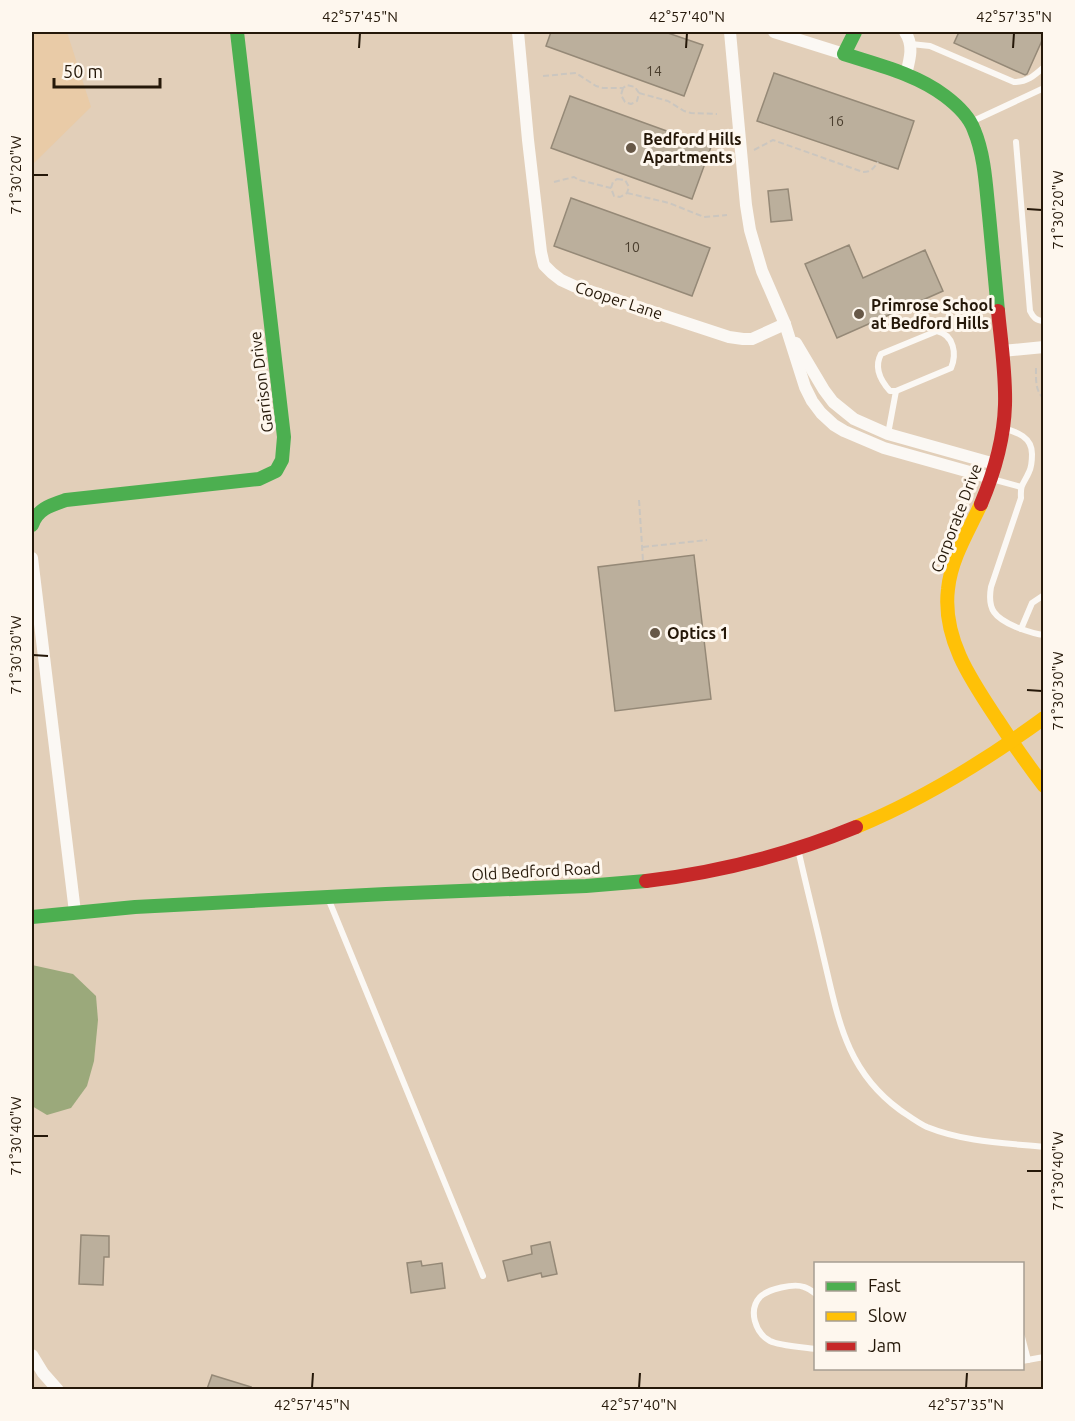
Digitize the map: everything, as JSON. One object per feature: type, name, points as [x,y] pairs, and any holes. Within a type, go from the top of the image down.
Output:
[{"type":"street","name":"Garrison Drive","points":[[32,525],[35,516],[50,505],[66,500],[259,478],[276,471],[282,460],[284,437],[237,32]]},
{"type":"street","name":"Cooper Lane","points":[[518,32],[537,229],[544,265],[561,280],[574,286],[729,337],[752,339],[785,324]]},
{"type":"street","points":[[730,32],[750,230],[762,271],[785,324],[805,387],[812,401],[834,425],[859,438],[884,448],[991,478]]},
{"type":"street","points":[[774,32],[844,54],[855,32]]},
{"type":"street","points":[[905,32],[910,39],[912,50],[906,74]]},
{"type":"street","name":"Corporate Drive","points":[[844,54],[906,74],[944,95],[971,123],[978,143],[984,179],[1005,401],[1003,428],[991,478],[979,509],[956,553],[951,569],[947,593],[948,618],[956,651],[971,679],[1012,741]]},
{"type":"street","points":[[785,324],[824,390],[833,402],[854,419],[888,434],[995,464]]},
{"type":"street","points":[[1002,351],[1044,348]]},
{"type":"street","points":[[32,558],[75,912]]},
{"type":"street","name":"Old Bedford Road","points":[[32,917],[135,907],[586,886],[687,876],[736,866],[797,849],[877,818],[966,771],[1044,718]]},
{"type":"street","points":[[1012,741],[1044,786]]},
{"type":"street","points":[[32,1355],[43,1373],[58,1389]]},
{"type":"lane","points":[[910,44],[930,46],[1014,82],[1029,79],[1044,67]]},
{"type":"lane","points":[[971,123],[1044,88]]},
{"type":"lane","points":[[1016,142],[1030,311],[1033,317],[1044,321]]},
{"type":"lane","points":[[938,331],[949,336],[955,359],[951,368],[896,391],[890,391],[885,386],[878,372],[877,363],[881,354],[938,331]]},
{"type":"lane","points":[[888,434],[896,391]]},
{"type":"lane","points":[[1003,428],[1024,436],[1029,442],[1032,449],[1032,463],[1030,472],[1021,487],[1021,498],[989,598],[991,608],[998,618],[1021,629],[1044,635]]},
{"type":"lane","points":[[991,478],[1021,487]]},
{"type":"lane","points":[[1021,629],[1032,603],[1044,595]]},
{"type":"lane","points":[[797,849],[841,1027],[855,1059],[877,1090],[892,1104],[925,1126],[945,1133],[978,1140],[1044,1147]]},
{"type":"lane","points":[[328,897],[483,1276]]},
{"type":"lane","points":[[814,1293],[803,1286],[771,1291],[759,1298],[754,1310],[755,1324],[761,1334],[771,1341],[814,1349]]},
{"type":"lane","points":[[1025,1361],[1044,1358]]},
{"type":"path","points":[[543,76],[576,73],[596,86],[623,88],[627,85],[635,87],[639,93],[668,101],[684,111],[717,114]]},
{"type":"path","points":[[623,88],[621,95],[625,102],[631,104],[637,101],[639,93]]},
{"type":"path","points":[[751,151],[773,140],[863,172],[873,170],[878,162]]},
{"type":"path","points":[[554,182],[574,177],[611,188]]},
{"type":"path","points":[[627,193],[628,187],[625,180],[617,179],[613,182],[611,188],[614,196],[620,197],[627,193],[669,203],[704,217],[727,215]]},
{"type":"path","points":[[1036,368],[1037,390],[1044,399]]},
{"type":"path","points":[[639,500],[643,561]]},
{"type":"path","points":[[643,547],[707,540]]},
{"type":"shaded area","points":[[32,32],[67,32],[91,107],[32,165]]},
{"type":"shaded area","points":[[32,965],[73,974],[96,996],[98,1020],[94,1061],[87,1086],[71,1108],[47,1115],[32,1106]]},
{"type":"building","name":"Bedford Hills Apartments","points":[[551,32],[665,32],[703,45],[684,96],[546,46]]},
{"type":"building","points":[[959,32],[1044,32],[1044,36],[1025,75],[954,43]]},
{"type":"building","name":"Bedford Hills Apartments","points":[[774,73],[914,121],[898,169],[757,121]]},
{"type":"building","name":"Bedford Hills Apartments","points":[[570,96],[711,147],[692,199],[551,148]]},
{"type":"building","name":"Bedford Hills Apartments","points":[[788,189],[792,220],[771,222],[768,191]]},
{"type":"building","points":[[571,198],[710,248],[692,296],[554,246]]},
{"type":"building","name":"Primrose School at Bedford Hills","points":[[849,245],[863,278],[925,250],[943,291],[837,338],[805,264]]},
{"type":"building","name":"Optics 1","points":[[694,555],[711,699],[615,711],[598,567]]},
{"type":"building","points":[[81,1235],[109,1236],[109,1257],[104,1257],[103,1285],[79,1284]]},
{"type":"building","points":[[550,1242],[557,1274],[542,1277],[541,1273],[508,1281],[503,1261],[532,1254],[531,1246]]},
{"type":"building","points":[[421,1261],[422,1266],[442,1263],[445,1288],[411,1293],[407,1263]]},
{"type":"building","points":[[212,1375],[251,1387],[250,1389],[207,1389]]},
{"type":"traffic: fast","points":[[32,525],[41,511],[66,500],[259,479],[276,471],[282,460],[284,437],[237,32]]},
{"type":"traffic: fast","points":[[855,32],[844,54],[896,71],[934,88],[958,107],[972,125],[981,150],[998,311]]},
{"type":"traffic: fast","points":[[32,917],[135,907],[586,886],[646,881]]},
{"type":"traffic: slow","points":[[981,504],[961,546],[950,578],[947,607],[949,624],[968,674],[1014,745],[1044,786]]},
{"type":"traffic: slow","points":[[856,827],[906,804],[953,778],[1044,718]]},
{"type":"traffic: jam","points":[[981,504],[998,456],[1003,430],[1005,382],[998,311]]},
{"type":"traffic: jam","points":[[646,881],[700,873],[753,861],[805,846],[856,827]]},
{"type":"place","name":"Bedford Hills Apartments","points":[[631,148]]},
{"type":"place","name":"Primrose School at Bedford Hills","points":[[859,314]]},
{"type":"place","name":"Optics 1","points":[[655,633]]}]
